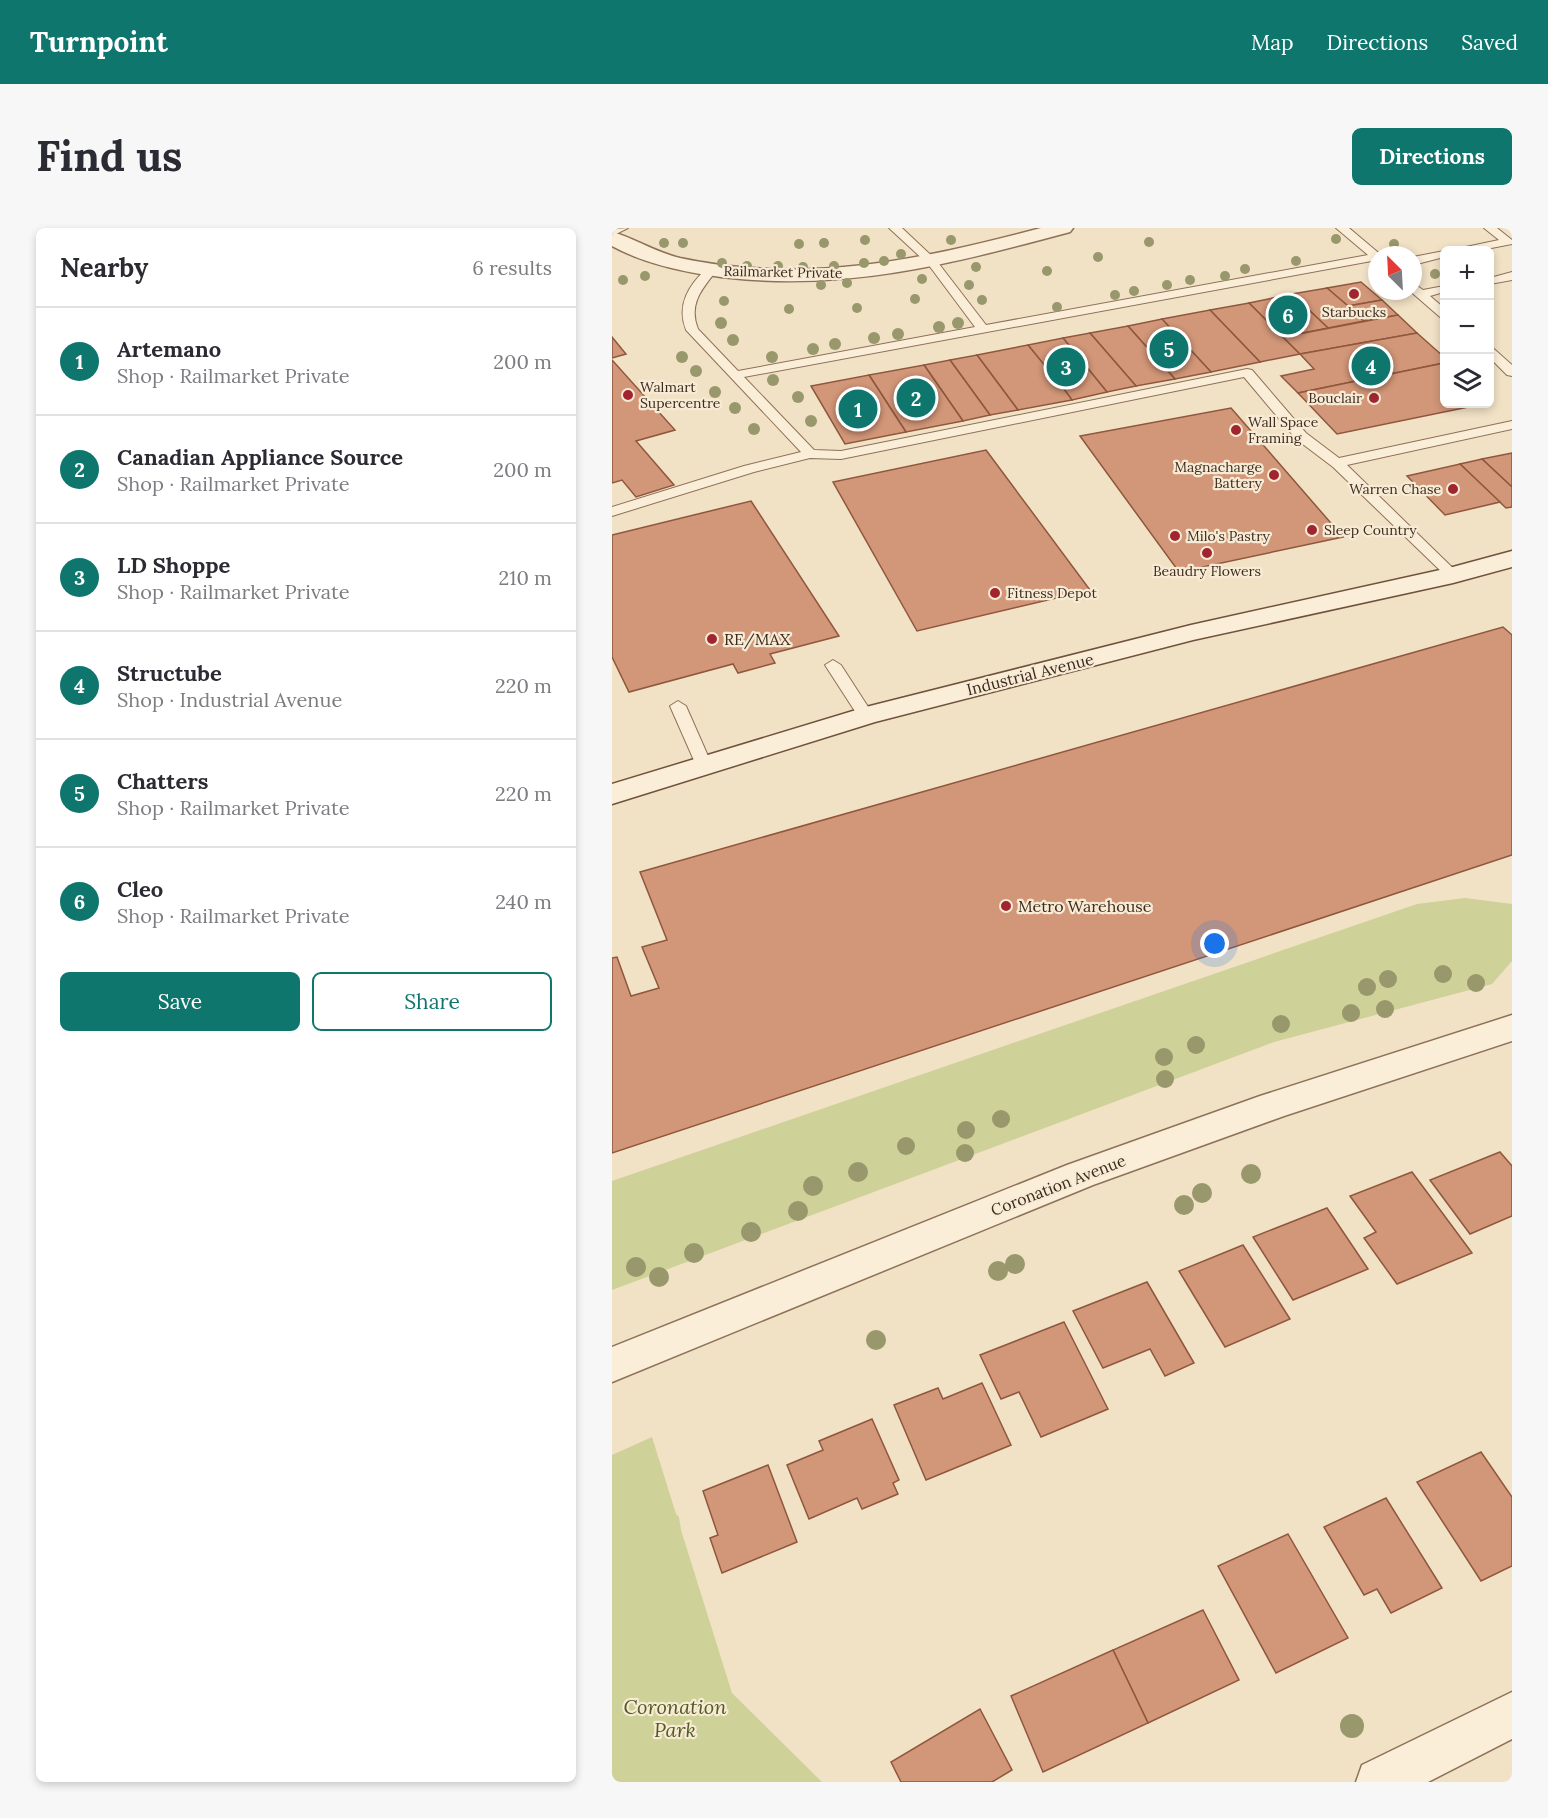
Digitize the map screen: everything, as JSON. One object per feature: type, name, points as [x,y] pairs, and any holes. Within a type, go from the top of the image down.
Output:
[{"type":"street","name":"Railmarket Private","points":[[612,238],[658,258],[711,270],[770,274],[831,274],[888,270],[932,262],[1063,228]]},
{"type":"street","name":"Industrial Avenue","points":[[612,794],[866,716],[1191,633],[1453,575],[1512,558]]},
{"type":"street","name":"Industrial Avenue","points":[[1453,575],[1512,566]]},
{"type":"street","name":"Coronation Avenue","points":[[612,1365],[1080,1175],[1272,1106],[1512,1028]]},
{"type":"street","points":[[1379,1782],[1512,1714]]},
{"type":"lane","points":[[612,233],[622,228]]},
{"type":"lane","points":[[895,228],[932,262],[982,328]]},
{"type":"lane","points":[[1342,228],[1368,250]]},
{"type":"lane","points":[[1486,246],[1508,242],[1490,228]]},
{"type":"lane","points":[[1422,259],[1440,255]]},
{"type":"lane","points":[[735,375],[1368,259]]},
{"type":"lane","points":[[711,270],[695,287],[690,298],[688,322],[692,330],[810,454]]},
{"type":"lane","points":[[1494,280],[1512,276]]},
{"type":"lane","points":[[1422,291],[1440,289]]},
{"type":"lane","points":[[1422,295],[1440,311]]},
{"type":"lane","points":[[1492,354],[1512,372]]},
{"type":"lane","points":[[612,512],[749,469],[810,454],[841,455],[1247,373],[1301,436],[1338,464],[1453,575]]},
{"type":"lane","points":[[1338,464],[1347,460],[1512,425]]},
{"type":"lane","points":[[833,665],[866,716]]},
{"type":"lane","points":[[678,706],[704,765]]},
{"type":"green space","points":[[1465,898],[1512,904],[1512,961],[1492,984],[1274,1042],[612,1290],[612,1181],[1417,904]]},
{"type":"green space","name":"Coronation Park","points":[[652,1437],[676,1514],[679,1517],[681,1530],[732,1693],[822,1782],[612,1782],[612,1455]]},
{"type":"building","name":"Starbucks","points":[[1361,282],[1368,288],[1368,300],[1382,300],[1348,306],[1327,288]]},
{"type":"building","points":[[1327,288],[1364,321],[1328,328],[1292,294]]},
{"type":"building","points":[[1292,294],[1328,328],[1283,337],[1249,303]]},
{"type":"building","points":[[1382,300],[1398,315],[1364,321],[1348,306]]},
{"type":"building","points":[[1249,303],[1300,354],[1260,362],[1210,310]]},
{"type":"building","points":[[1210,310],[1260,362],[1211,372],[1162,319]]},
{"type":"building","points":[[1398,315],[1417,333],[1300,354],[1283,337]]},
{"type":"building","points":[[1162,319],[1211,372],[1175,379],[1128,326]]},
{"type":"building","points":[[1128,326],[1175,379],[1136,386],[1090,333]]},
{"type":"building","points":[[1090,333],[1136,386],[1107,392],[1063,338]]},
{"type":"building","points":[[1417,333],[1440,353],[1440,364],[1298,393],[1281,376],[1314,369],[1300,354]]},
{"type":"building","name":"Walmart Supercentre","points":[[612,337],[626,354],[612,358]]},
{"type":"building","points":[[1063,338],[1107,392],[1072,400],[1028,345]]},
{"type":"building","points":[[1028,345],[1072,400],[1018,410],[977,355]]},
{"type":"building","points":[[977,355],[1018,410],[990,415],[950,360]]},
{"type":"building","name":"Walmart Supercentre","points":[[612,360],[675,430],[636,441],[674,485],[636,497],[622,480],[612,483]]},
{"type":"building","points":[[950,360],[990,415],[963,421],[924,365]]},
{"type":"building","name":"Bouclair","points":[[1440,364],[1440,408],[1464,408],[1337,434],[1298,393]]},
{"type":"building","points":[[924,365],[963,421],[906,432],[869,375]]},
{"type":"building","points":[[869,375],[906,432],[845,444],[811,386]]},
{"type":"building","points":[[1231,408],[1343,537],[1179,572],[1080,436]]},
{"type":"building","points":[[986,450],[1090,590],[917,631],[833,482]]},
{"type":"building","points":[[1512,453],[1512,487],[1482,459]]},
{"type":"building","points":[[1482,459],[1512,487],[1512,507],[1506,508],[1460,464]]},
{"type":"building","name":"Warren Chase","points":[[1460,464],[1500,502],[1445,515],[1407,476]]},
{"type":"building","points":[[751,501],[839,636],[770,654],[775,663],[738,673],[733,664],[629,692],[612,657],[612,535]]},
{"type":"building","name":"Metro Warehouse","points":[[1503,627],[1512,635],[1512,855],[612,1153],[612,958],[617,957],[631,996],[659,988],[642,947],[667,940],[640,872]]},
{"type":"building","points":[[1500,1152],[1512,1166],[1512,1216],[1470,1234],[1430,1180]]},
{"type":"building","points":[[1412,1172],[1472,1253],[1397,1284],[1364,1238],[1376,1232],[1350,1196]]},
{"type":"building","points":[[1327,1208],[1368,1269],[1293,1300],[1253,1237]]},
{"type":"building","points":[[1243,1245],[1290,1319],[1225,1347],[1179,1271]]},
{"type":"building","points":[[1147,1282],[1194,1363],[1165,1376],[1150,1349],[1103,1368],[1073,1311]]},
{"type":"building","points":[[1064,1322],[1108,1409],[1041,1437],[1019,1392],[1001,1399],[980,1355]]},
{"type":"building","points":[[982,1383],[1011,1445],[926,1480],[894,1405],[938,1388],[943,1399]]},
{"type":"building","points":[[872,1419],[899,1480],[893,1483],[898,1494],[862,1509],[857,1498],[809,1519],[787,1465],[823,1450],[819,1441]]},
{"type":"building","points":[[1481,1452],[1512,1497],[1512,1566],[1481,1581],[1417,1482]]},
{"type":"building","points":[[768,1465],[797,1542],[722,1573],[710,1538],[718,1535],[703,1491]]},
{"type":"building","points":[[1386,1498],[1442,1588],[1391,1613],[1377,1589],[1364,1595],[1324,1527]]},
{"type":"building","points":[[1288,1534],[1348,1638],[1276,1673],[1218,1566]]},
{"type":"building","points":[[1203,1610],[1239,1680],[1148,1723],[1113,1650]]},
{"type":"building","points":[[1113,1650],[1148,1723],[1043,1772],[1011,1696]]},
{"type":"building","points":[[980,1709],[1012,1770],[992,1782],[901,1782],[891,1762]]},
{"type":"place","name":"Starbucks","points":[[1354,294]]},
{"type":"place","name":"Cleo","points":[[1288,315]]},
{"type":"place","name":"Chatters","points":[[1169,349]]},
{"type":"place","name":"Structube","points":[[1371,366]]},
{"type":"place","name":"LD Shoppe","points":[[1066,367]]},
{"type":"place","name":"Walmart Supercentre","points":[[628,395]]},
{"type":"place","name":"Canadian Appliance Source","points":[[916,398]]},
{"type":"place","name":"Bouclair","points":[[1374,398]]},
{"type":"place","name":"Artemano","points":[[858,409]]},
{"type":"place","name":"Wall Space Framing","points":[[1236,430]]},
{"type":"place","name":"Magnacharge Battery","points":[[1274,475]]},
{"type":"place","name":"Warren Chase","points":[[1453,489]]},
{"type":"place","name":"Sleep Country","points":[[1312,530]]},
{"type":"place","name":"Milo's Pastry","points":[[1175,536]]},
{"type":"place","name":"Beaudry Flowers","points":[[1207,553]]},
{"type":"place","name":"Fitness Depot","points":[[995,593]]},
{"type":"place","name":"RE/MAX","points":[[712,639]]},
{"type":"place","name":"Metro Warehouse","points":[[1006,906]]}]
